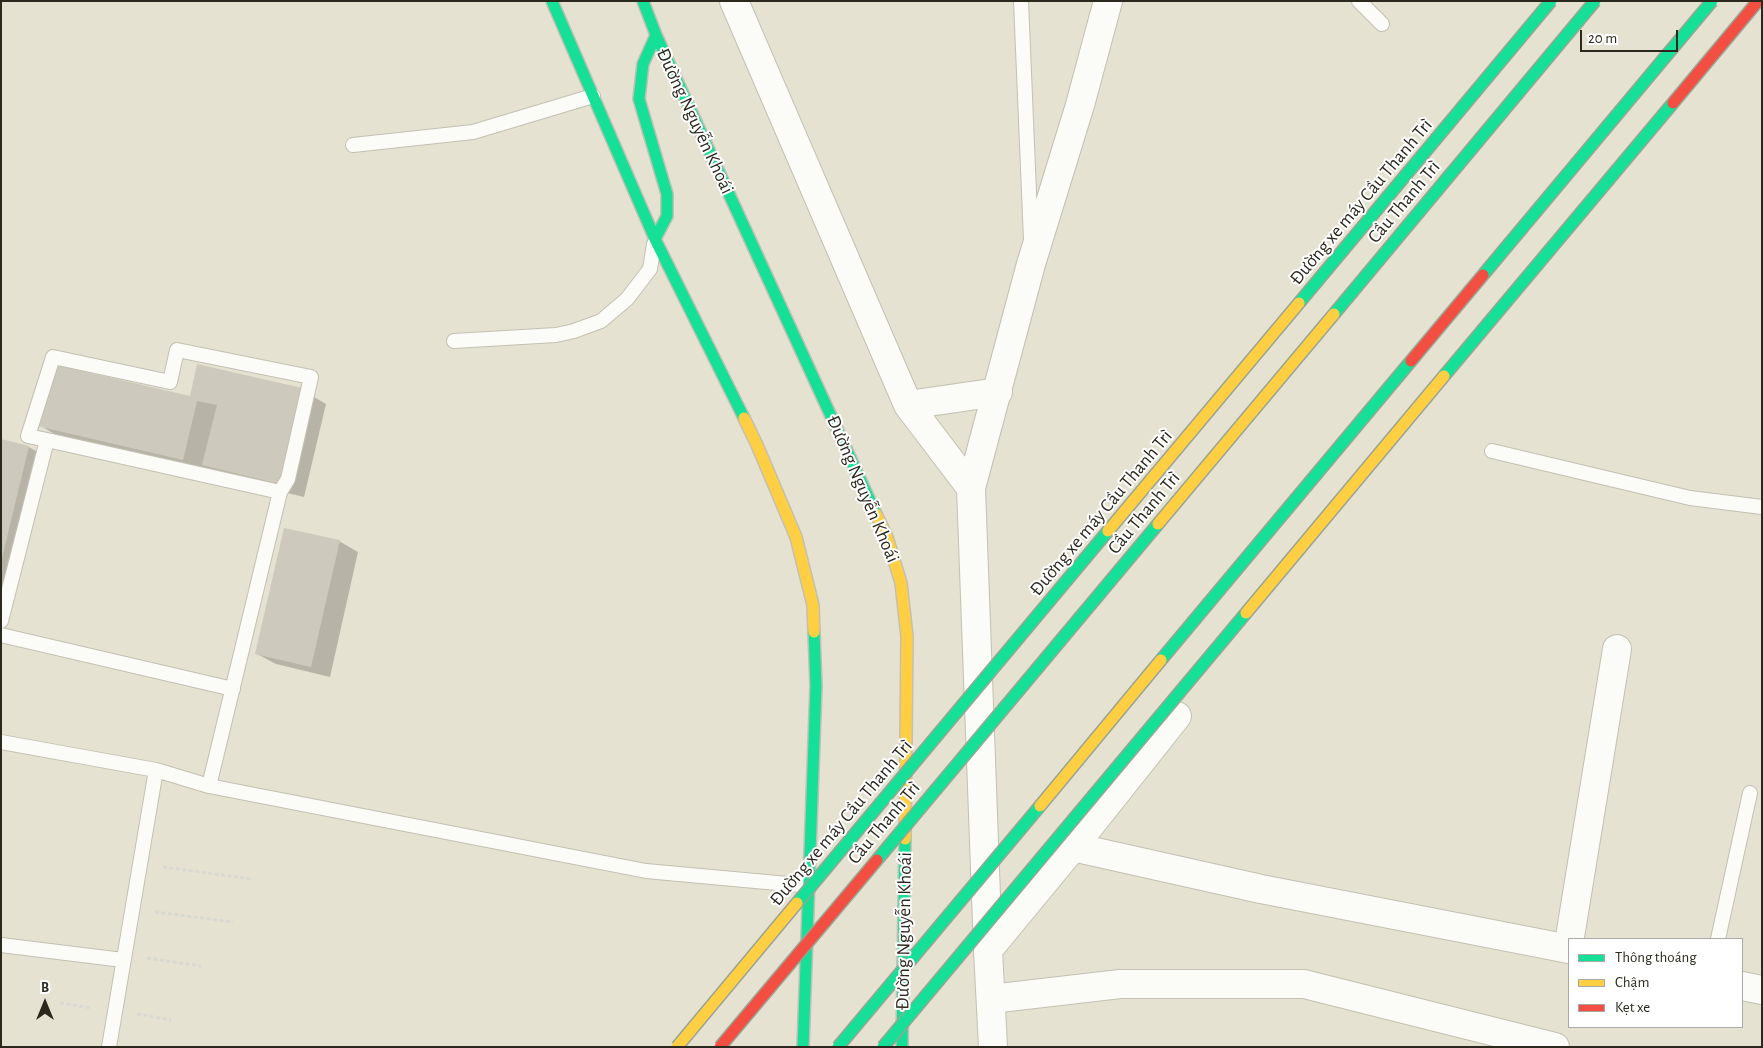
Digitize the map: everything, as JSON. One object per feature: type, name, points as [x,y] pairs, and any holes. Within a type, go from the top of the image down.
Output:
[{"type":"main road","points":[[552,1],[654,239],[757,445],[796,537],[813,605],[816,686],[802,1047]]},
{"type":"main road","name":"Đường Nguyễn Khoái","points":[[643,1],[656,35],[888,537],[901,583],[907,636],[902,1047]]},
{"type":"main road","name":"Đường xe máy Cầu Thanh Trì","points":[[677,1047],[1551,1]]},
{"type":"main road","name":"Cầu Thanh Trì","points":[[720,1047],[1595,1]]},
{"type":"main road","points":[[838,1047],[1712,1]]},
{"type":"main road","points":[[883,1047],[1758,1]]},
{"type":"main road","points":[[654,239],[667,216],[667,194],[639,100],[643,64],[656,35]]},
{"type":"street","points":[[734,1],[908,404],[971,488]]},
{"type":"street","points":[[988,950],[1073,847],[1419,410],[1762,2]]},
{"type":"street","points":[[993,1047],[971,488],[1032,264],[1080,105],[1106,3]]},
{"type":"street","points":[[908,404],[998,392]]},
{"type":"street","points":[[1570,938],[1617,649]]},
{"type":"street","points":[[1073,847],[1261,889],[1568,949]]},
{"type":"street","points":[[991,999],[1120,984],[1304,984],[1555,1047]]},
{"type":"street","points":[[1743,986],[1762,990]]},
{"type":"lane","points":[[1021,1],[1032,264]]},
{"type":"lane","points":[[1359,1],[1382,24]]},
{"type":"lane","points":[[353,145],[473,132],[593,96]]},
{"type":"lane","points":[[454,340],[556,335],[574,331],[601,321],[627,298],[650,270],[654,239]]},
{"type":"lane","points":[[209,786],[280,492],[288,479],[311,377],[178,350],[170,382],[53,357],[28,436],[280,492]]},
{"type":"lane","points":[[1,621],[47,440]]},
{"type":"lane","points":[[1492,451],[1690,498],[1762,506]]},
{"type":"lane","points":[[1,634],[232,689]]},
{"type":"lane","points":[[1,742],[156,770],[209,786],[646,870],[799,885],[809,881]]},
{"type":"lane","points":[[109,1047],[156,770]]},
{"type":"lane","points":[[1718,938],[1750,792]]},
{"type":"lane","points":[[1,945],[124,958]]},
{"type":"path","points":[[141,864],[252,879]]},
{"type":"path","points":[[132,909],[233,922]]},
{"type":"path","points":[[124,958],[201,966]]},
{"type":"path","points":[[60,1004],[171,1020]]},
{"type":"building","points":[[52,364],[190,396],[197,364],[302,388],[280,484],[202,465],[217,405],[197,401],[183,460],[37,426]]},
{"type":"building","points":[[1,439],[29,446],[2,558],[1,558]]},
{"type":"building","points":[[284,528],[340,540],[311,667],[255,654]]},
{"type":"traffic: fast","points":[[552,1],[655,239],[744,418]]},
{"type":"traffic: fast","points":[[643,1],[656,35],[876,514]]},
{"type":"traffic: fast","points":[[1299,303],[1551,1]]},
{"type":"traffic: fast","points":[[1334,314],[1595,1]]},
{"type":"traffic: fast","points":[[1483,275],[1712,1]]},
{"type":"traffic: fast","points":[[655,239],[667,216],[667,194],[639,99],[643,64],[656,35]]},
{"type":"traffic: fast","points":[[1444,376],[1673,103]]},
{"type":"traffic: fast","points":[[1161,660],[1411,361]]},
{"type":"traffic: fast","points":[[877,860],[1158,524]]},
{"type":"traffic: fast","points":[[797,903],[1108,531]]},
{"type":"traffic: fast","points":[[883,1047],[1246,613]]},
{"type":"traffic: fast","points":[[803,1047],[816,686],[814,632]]},
{"type":"traffic: fast","points":[[838,1047],[1040,806]]},
{"type":"traffic: fast","points":[[902,1047],[905,839]]},
{"type":"traffic: slow","points":[[1108,531],[1299,303]]},
{"type":"traffic: slow","points":[[1158,524],[1334,314]]},
{"type":"traffic: slow","points":[[1246,613],[1444,376]]},
{"type":"traffic: slow","points":[[744,418],[796,537],[813,605],[814,632]]},
{"type":"traffic: slow","points":[[876,514],[887,537],[901,583],[907,636],[905,839]]},
{"type":"traffic: slow","points":[[1040,806],[1161,660]]},
{"type":"traffic: slow","points":[[677,1047],[797,903]]},
{"type":"traffic: jam","points":[[1673,103],[1758,1]]},
{"type":"traffic: jam","points":[[1411,361],[1483,275]]},
{"type":"traffic: jam","points":[[720,1047],[877,860]]}]
